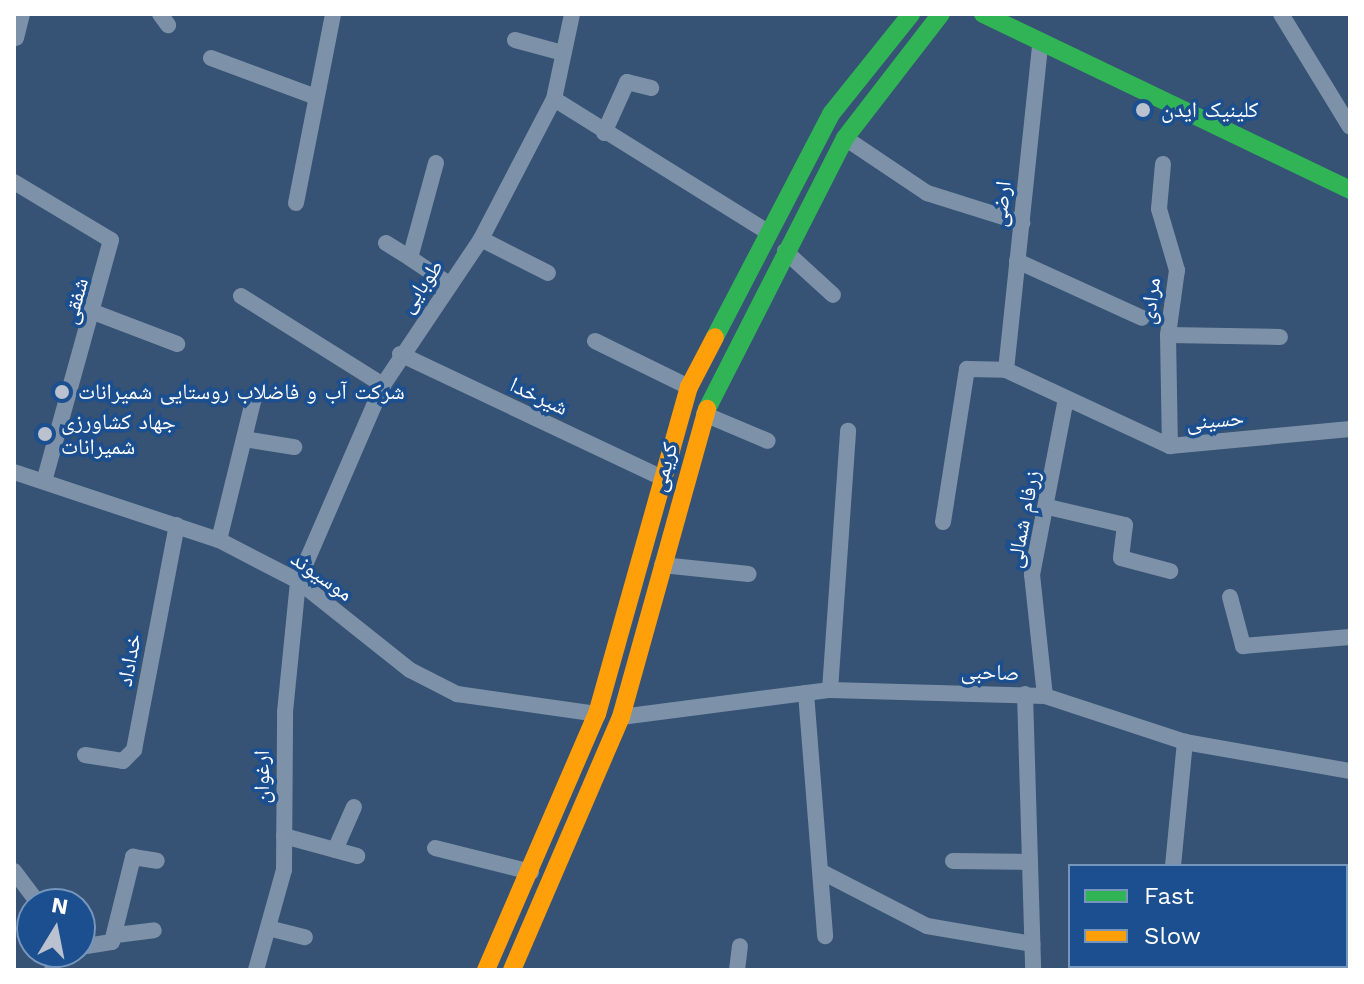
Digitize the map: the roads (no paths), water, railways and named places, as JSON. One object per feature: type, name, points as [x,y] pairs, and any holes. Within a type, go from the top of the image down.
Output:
[{"type":"main road","name":"کریمی","points":[[486,970],[597,714],[660,477],[689,387],[831,114],[911,14]]},
{"type":"main road","name":"کریمی","points":[[512,970],[621,717],[704,414],[845,138],[941,14]]},
{"type":"main road","points":[[983,14],[1008,21],[1040,44],[1326,175],[1350,190]]},
{"type":"main road","points":[[1326,175],[1350,182]]},
{"type":"main road","points":[[597,714],[621,717]]},
{"type":"street","points":[[16,38],[22,14]]},
{"type":"street","points":[[296,203],[333,14]]},
{"type":"street","name":"طوبایی","points":[[298,581],[383,385],[400,354],[481,239],[554,99],[572,14]]},
{"type":"street","points":[[1281,14],[1350,127]]},
{"type":"street","points":[[515,40],[563,53]]},
{"type":"street","name":"ارضی","points":[[1006,370],[1040,44]]},
{"type":"street","points":[[211,58],[316,97]]},
{"type":"street","points":[[604,133],[627,82],[651,88]]},
{"type":"street","points":[[554,99],[604,133],[768,232]]},
{"type":"street","points":[[845,138],[927,193],[1022,223]]},
{"type":"street","points":[[410,258],[436,163]]},
{"type":"street","name":"مرادی","points":[[1163,164],[1159,209],[1177,270],[1168,335],[1170,446]]},
{"type":"street","name":"شفقی","points":[[14,182],[111,240],[96,313],[44,481]]},
{"type":"street","points":[[481,239],[548,273]]},
{"type":"street","points":[[386,243],[449,284]]},
{"type":"street","points":[[785,251],[833,295]]},
{"type":"street","points":[[1017,261],[1142,318]]},
{"type":"street","points":[[241,296],[383,385]]},
{"type":"street","points":[[96,313],[177,344]]},
{"type":"street","points":[[1168,335],[1280,337]]},
{"type":"street","points":[[595,341],[689,387]]},
{"type":"street","name":"شیرخدا","points":[[400,354],[660,477]]},
{"type":"street","points":[[943,522],[967,369],[1006,370]]},
{"type":"street","name":"حسینی","points":[[1006,370],[1170,446],[1350,429]]},
{"type":"street","points":[[219,540],[254,397]]},
{"type":"street","name":"زرفام شمالی","points":[[1045,696],[1032,575],[1048,507],[1066,398]]},
{"type":"street","points":[[704,414],[768,441]]},
{"type":"street","points":[[830,690],[848,431]]},
{"type":"street","points":[[244,439],[294,447]]},
{"type":"street","name":"موسیوند","points":[[14,472],[219,540],[298,581],[410,670],[457,694],[597,714]]},
{"type":"street","points":[[1048,507],[1125,525],[1121,558],[1170,571]]},
{"type":"street","name":"خداداد","points":[[85,755],[123,761],[134,750],[177,525]]},
{"type":"street","points":[[662,565],[749,574]]},
{"type":"street","name":"ارغوان","points":[[256,970],[283,876],[285,712],[298,581]]},
{"type":"street","points":[[1230,597],[1243,646],[1350,637]]},
{"type":"street","name":"صاحبی","points":[[621,717],[830,690],[1025,694],[1045,696],[1185,742],[1350,771]]},
{"type":"street","points":[[806,693],[825,936]]},
{"type":"street","points":[[1025,694],[1033,970]]},
{"type":"street","points":[[1173,864],[1185,742]]},
{"type":"street","points":[[335,850],[354,807]]},
{"type":"street","points":[[284,836],[357,856]]},
{"type":"street","points":[[435,848],[531,872]]},
{"type":"street","points":[[116,935],[131,860],[157,861]]},
{"type":"street","points":[[953,861],[1030,862]]},
{"type":"street","points":[[14,871],[27,888]]},
{"type":"street","points":[[820,871],[927,926],[1032,944]]},
{"type":"street","points":[[268,928],[305,937]]},
{"type":"street","points":[[96,942],[116,935],[154,930]]},
{"type":"street","points":[[737,970],[740,946]]},
{"type":"place","name":"کلینیک ایدن","points":[[1143,110]]},
{"type":"place","name":"شرکت آب و فاضلاب روستایی شمیرانات","points":[[62,392]]},
{"type":"place","name":"جهاد کشاورزی شمیرانات","points":[[45,434]]}]
